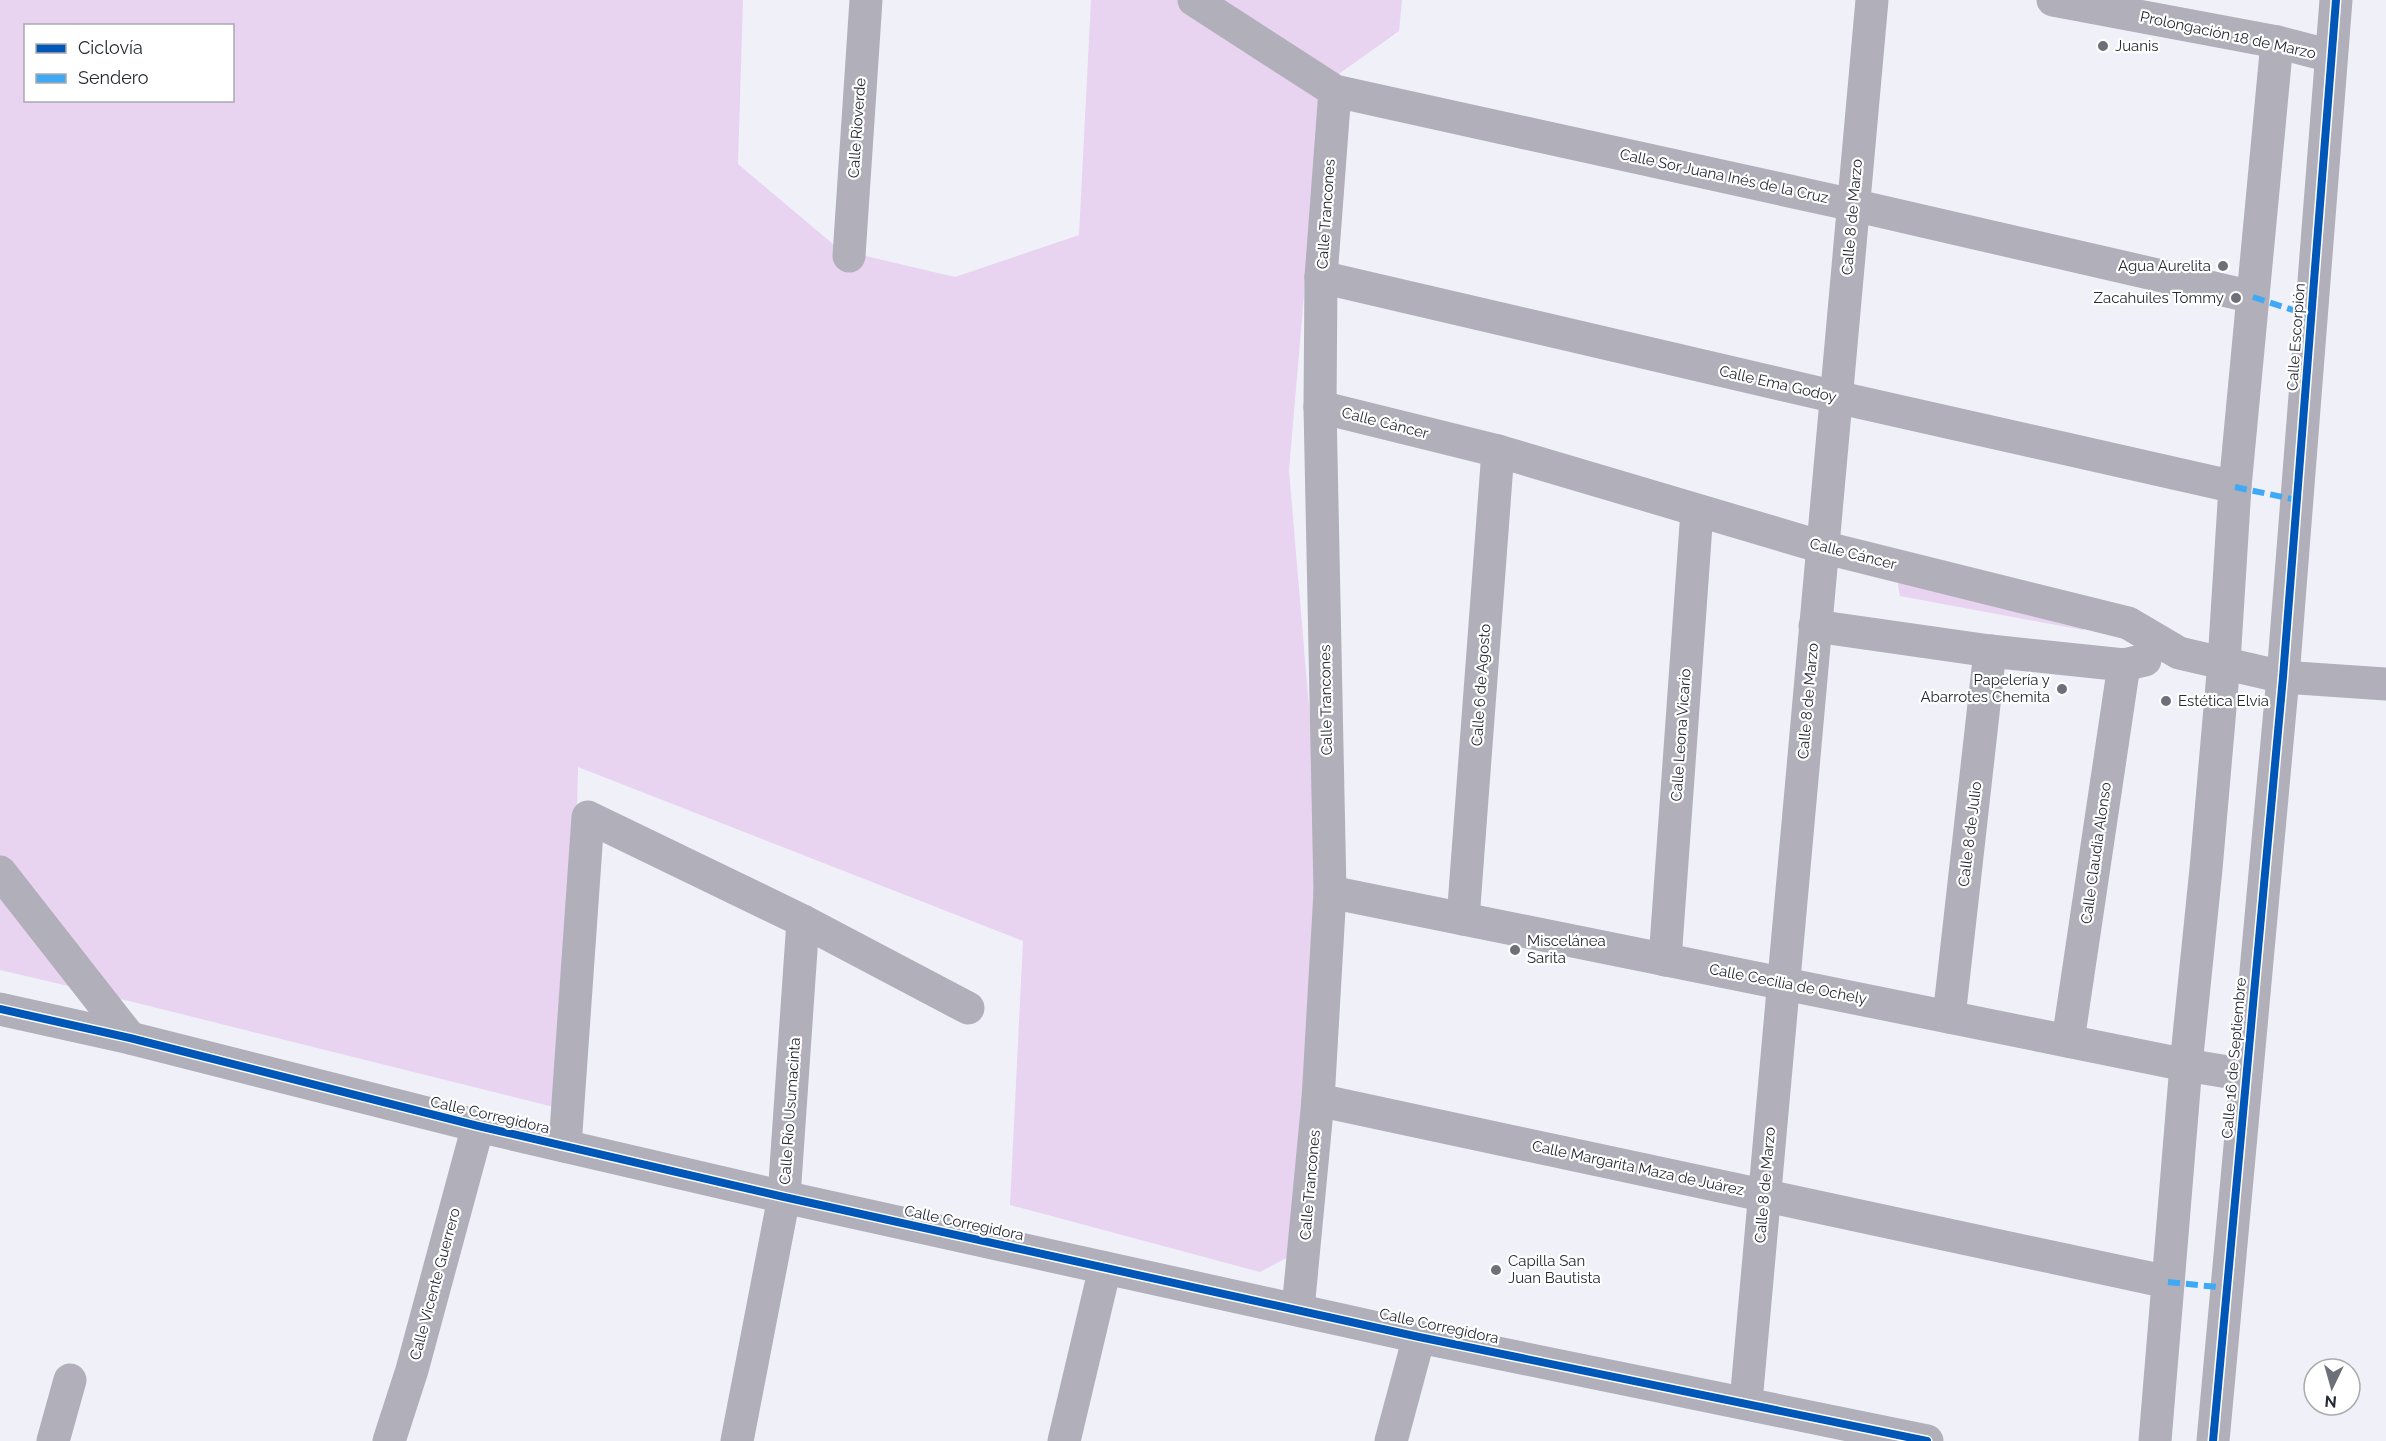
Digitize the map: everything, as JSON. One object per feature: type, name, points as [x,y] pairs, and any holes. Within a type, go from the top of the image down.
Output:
[{"type":"street","name":"Calle Rioverde","points":[[849,256],[866,0]]},
{"type":"street","points":[[1194,0],[1335,91]]},
{"type":"street","name":"Calle 8 de Marzo","points":[[1746,1402],[1872,0]]},
{"type":"street","name":"Prolongación 18 de Marzo","points":[[2054,0],[2277,42],[2331,56]]},
{"type":"street","name":"Calle Escorpión","points":[[2283,677],[2336,0]]},
{"type":"street","points":[[2155,1441],[2186,1065],[2224,662],[2235,487],[2277,42]]},
{"type":"street","name":"Calle Sor Juana Inés de la Cruz","points":[[1335,91],[1853,205],[2253,297]]},
{"type":"street","name":"Calle Trancones","points":[[1298,1309],[1318,1100],[1330,892],[1320,407],[1321,277],[1335,91]]},
{"type":"street","name":"Calle Ema Godoy","points":[[1321,277],[2235,487]]},
{"type":"street","name":"Calle Cáncer","points":[[1320,407],[1498,451],[1822,547],[2128,623],[2179,653],[2283,677],[2386,684]]},
{"type":"street","name":"Calle 6 de Agosto","points":[[1463,918],[1498,451]]},
{"type":"street","name":"Calle Leona Vicario","points":[[1665,960],[1697,511]]},
{"type":"street","points":[[1815,626],[1990,651],[2124,665],[2179,653]]},
{"type":"street","name":"Calle 8 de Julio","points":[[1949,1017],[1990,651]]},
{"type":"street","name":"Calle Claudia Alonso","points":[[2068,1041],[2124,665]]},
{"type":"street","name":"Calle 16 de Septiembre","points":[[2213,1441],[2283,677]]},
{"type":"street","points":[[566,1146],[588,817],[802,921],[968,1008]]},
{"type":"street","points":[[0,872],[130,1038]]},
{"type":"street","name":"Calle Cecilia de Ochely","points":[[1330,892],[2186,1065],[2246,1075]]},
{"type":"street","name":"Calle Río Usumacinta","points":[[737,1441],[784,1197],[802,921]]},
{"type":"street","name":"Calle Corregidora","points":[[0,1010],[130,1038],[478,1126],[784,1197],[1419,1337],[1746,1402],[1927,1441]]},
{"type":"street","name":"Calle Margarita Maza de Juárez","points":[[1318,1100],[2168,1282]]},
{"type":"street","name":"Calle Vicente Guerrero","points":[[389,1441],[412,1370],[478,1126]]},
{"type":"street","points":[[1064,1441],[1105,1268]]},
{"type":"street","points":[[1391,1441],[1419,1337]]},
{"type":"street","points":[[53,1441],[70,1380]]},
{"type":"shaded area","points":[[0,0],[743,0],[738,164],[840,250],[955,277],[1079,235],[1091,0],[1402,0],[1399,31],[1322,86],[1289,470],[1322,861],[1292,1255],[1260,1272],[1010,1205],[1023,941],[578,767],[570,1111],[0,970]]},
{"type":"shaded area","points":[[1902,573],[2090,625],[2083,630],[1900,596],[1898,585]]},
{"type":"marked path","points":[[2253,297],[2311,316]]},
{"type":"marked path","points":[[2235,487],[2297,500]]},
{"type":"marked path","points":[[2168,1282],[2227,1288]]},
{"type":"cycle path","points":[[2213,1441],[2283,677],[2336,0]]},
{"type":"cycle path","points":[[0,1009],[130,1038],[478,1126],[784,1197],[1419,1337],[1927,1441]]},
{"type":"place","name":"Juanis","points":[[2103,46]]},
{"type":"place","name":"Agua Aurelita","points":[[2223,266]]},
{"type":"place","name":"Zacahuiles Tommy","points":[[2236,298]]},
{"type":"place","name":"Papelería y Abarrotes Chemita","points":[[2062,689]]},
{"type":"place","name":"Estética Elvia","points":[[2166,701]]},
{"type":"place","name":"Miscelánea Sarita","points":[[1515,950]]},
{"type":"place","name":"Capilla San Juan Bautista","points":[[1496,1270]]}]
